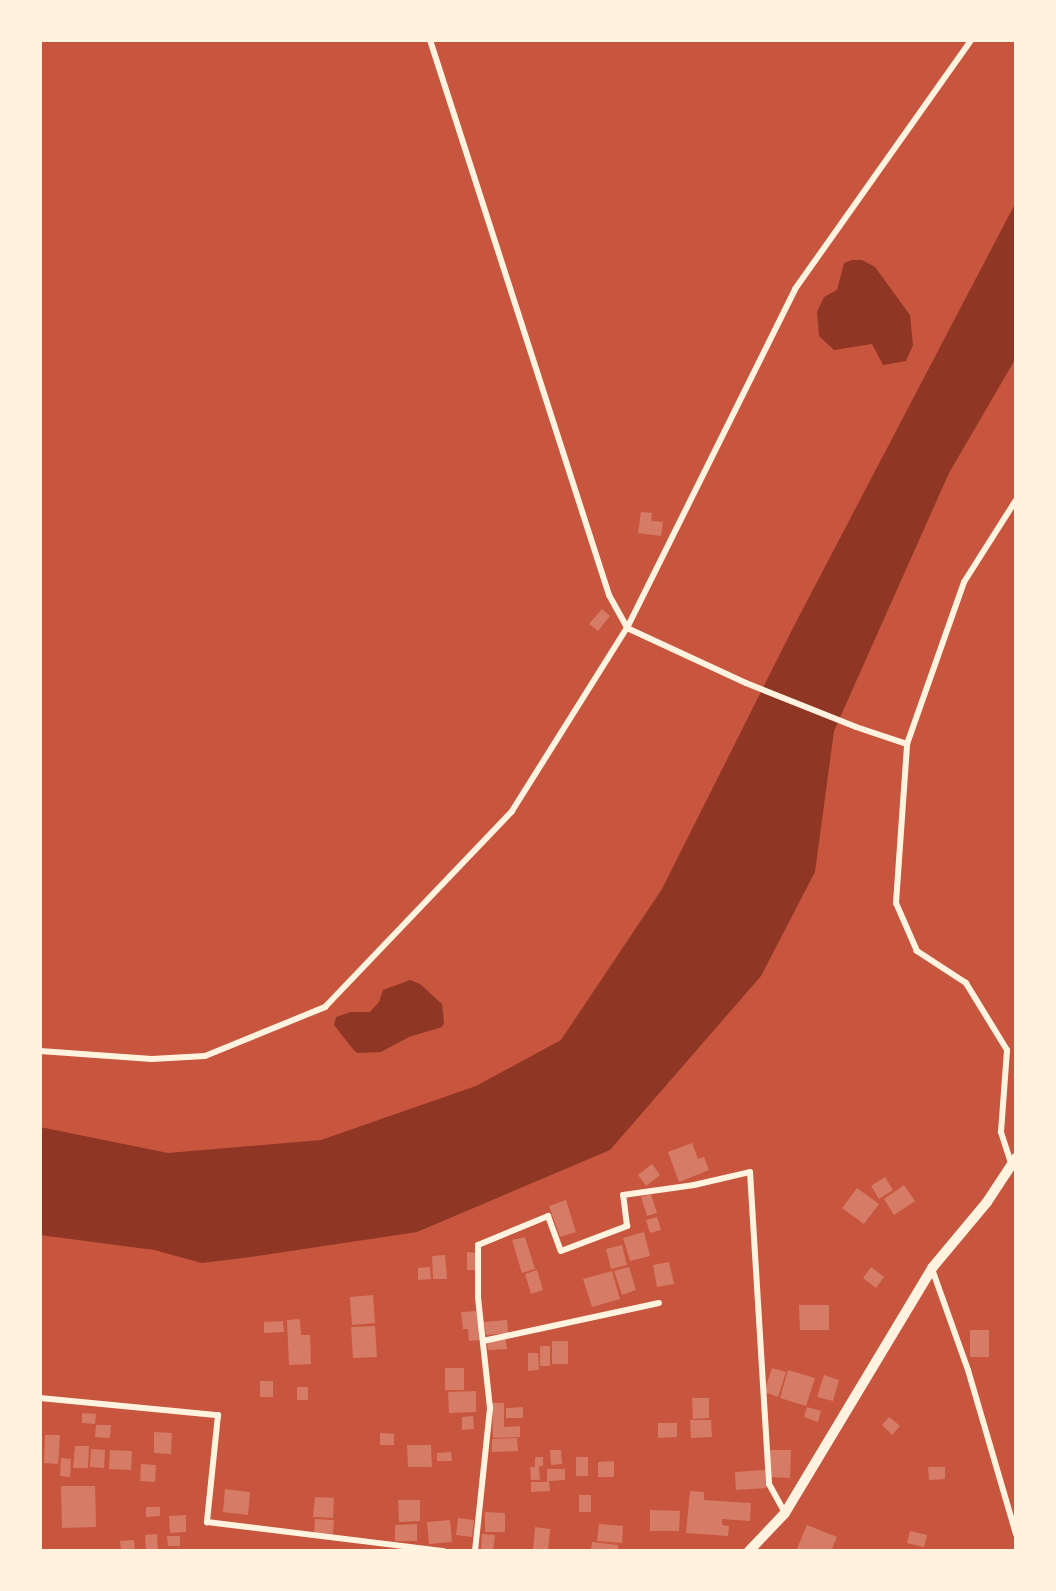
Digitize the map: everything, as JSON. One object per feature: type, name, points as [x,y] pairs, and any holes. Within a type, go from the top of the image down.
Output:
[{"type":"highway","points":[[749,1551],[785,1513],[932,1268],[987,1202],[1014,1160]]},
{"type":"street","points":[[430,40],[609,595],[627,628],[746,683],[856,727],[907,744]]},
{"type":"street","points":[[40,1051],[152,1059],[205,1056],[324,1007],[512,811],[627,628],[795,289],[971,40]]},
{"type":"street","points":[[1014,1160],[1001,1132],[1007,1049],[966,984],[916,951],[896,903],[907,744],[964,582],[1016,500]]},
{"type":"street","points":[[475,1551],[490,1408],[478,1245],[548,1216],[561,1251],[627,1226],[622,1195],[694,1185],[750,1172],[769,1484],[785,1513]]},
{"type":"street","points":[[932,1268],[968,1370],[1016,1534]]},
{"type":"street","points":[[483,1341],[659,1303]]},
{"type":"street","points":[[40,1398],[218,1415],[207,1522],[440,1550]]},
{"type":"shaded area","points":[[1016,202],[1016,358],[949,473],[834,731],[815,872],[761,976],[610,1150],[417,1232],[251,1257],[202,1263],[154,1250],[40,1235],[40,1127],[168,1153],[321,1140],[476,1086],[561,1040],[662,889],[795,624]]},
{"type":"shaded area","points":[[862,260],[875,267],[910,315],[913,345],[906,361],[883,365],[872,344],[834,350],[819,336],[817,312],[824,297],[837,290],[844,263]]},
{"type":"shaded area","points":[[410,980],[420,984],[442,1004],[442,1027],[409,1037],[381,1052],[357,1053],[334,1025],[336,1017],[351,1012],[370,1012],[379,1002],[383,990]]},
{"type":"building","points":[[641,512],[652,513],[651,521],[663,522],[661,536],[638,533]]},
{"type":"building","points":[[602,609],[610,616],[598,631],[589,624]]},
{"type":"building","points":[[692,1143],[698,1159],[704,1157],[709,1170],[679,1182],[668,1152]]},
{"type":"building","points":[[652,1164],[660,1175],[646,1186],[638,1175]]},
{"type":"building","points":[[885,1177],[893,1190],[879,1199],[871,1186]]},
{"type":"building","points":[[904,1185],[915,1201],[894,1215],[884,1199]]},
{"type":"building","points":[[857,1188],[879,1204],[864,1224],[842,1208]]},
{"type":"building","points":[[651,1194],[657,1213],[647,1216],[641,1197]]},
{"type":"building","points":[[566,1200],[576,1232],[560,1237],[549,1206]]},
{"type":"building","points":[[657,1217],[661,1230],[650,1233],[646,1220]]},
{"type":"building","points":[[644,1232],[650,1256],[630,1261],[623,1238]]},
{"type":"building","points":[[525,1237],[535,1269],[522,1273],[512,1240]]},
{"type":"building","points":[[622,1245],[627,1265],[611,1269],[606,1249]]},
{"type":"building","points":[[467,1252],[477,1253],[477,1270],[467,1270]]},
{"type":"building","points":[[445,1255],[447,1279],[433,1279],[432,1256]]},
{"type":"building","points":[[669,1262],[674,1284],[657,1287],[653,1265]]},
{"type":"building","points":[[430,1267],[431,1279],[418,1280],[418,1268]]},
{"type":"building","points":[[629,1267],[636,1290],[622,1295],[614,1271]]},
{"type":"building","points":[[871,1267],[884,1277],[876,1288],[863,1278]]},
{"type":"building","points":[[537,1270],[543,1290],[531,1294],[525,1274]]},
{"type":"building","points":[[612,1271],[620,1299],[592,1307],[583,1279]]},
{"type":"building","points":[[373,1295],[375,1323],[352,1325],[350,1297]]},
{"type":"building","points":[[799,1305],[829,1305],[829,1330],[800,1330]]},
{"type":"building","points":[[478,1311],[480,1340],[469,1341],[468,1329],[463,1329],[461,1312]]},
{"type":"building","points":[[300,1319],[301,1335],[310,1335],[311,1364],[289,1365],[287,1320]]},
{"type":"building","points":[[507,1320],[508,1333],[486,1335],[484,1322]]},
{"type":"building","points":[[283,1321],[284,1332],[264,1333],[264,1322]]},
{"type":"building","points":[[375,1326],[377,1357],[353,1358],[351,1327]]},
{"type":"building","points":[[970,1330],[989,1330],[989,1357],[970,1357]]},
{"type":"building","points":[[505,1335],[507,1349],[488,1350],[487,1337]]},
{"type":"building","points":[[552,1341],[568,1341],[568,1364],[552,1364]]},
{"type":"building","points":[[540,1346],[550,1346],[550,1366],[540,1366]]},
{"type":"building","points":[[528,1353],[538,1353],[539,1370],[528,1371]]},
{"type":"building","points":[[445,1368],[464,1368],[464,1390],[445,1390]]},
{"type":"building","points":[[772,1368],[786,1372],[778,1397],[764,1392]]},
{"type":"building","points":[[788,1370],[815,1378],[806,1406],[780,1398]]},
{"type":"building","points":[[824,1375],[839,1380],[833,1401],[817,1397]]},
{"type":"building","points":[[260,1381],[273,1381],[273,1397],[260,1397]]},
{"type":"building","points":[[297,1387],[308,1387],[308,1400],[297,1400]]},
{"type":"building","points":[[476,1391],[476,1412],[449,1413],[448,1392]]},
{"type":"building","points":[[692,1398],[709,1398],[709,1418],[693,1419]]},
{"type":"building","points":[[492,1403],[504,1403],[504,1427],[520,1426],[520,1437],[493,1438]]},
{"type":"building","points":[[523,1407],[523,1418],[506,1418],[506,1408]]},
{"type":"building","points":[[807,1407],[821,1411],[818,1422],[804,1417]]},
{"type":"building","points":[[82,1413],[96,1414],[95,1424],[82,1423]]},
{"type":"building","points":[[473,1416],[474,1429],[462,1430],[462,1417]]},
{"type":"building","points":[[889,1417],[900,1426],[892,1435],[882,1425]]},
{"type":"building","points":[[690,1420],[711,1420],[712,1437],[691,1438]]},
{"type":"building","points":[[658,1423],[677,1423],[677,1437],[658,1438]]},
{"type":"building","points":[[96,1425],[111,1425],[110,1438],[95,1437]]},
{"type":"building","points":[[154,1432],[172,1433],[171,1454],[154,1453]]},
{"type":"building","points":[[380,1433],[394,1434],[394,1445],[380,1445]]},
{"type":"building","points":[[45,1435],[60,1435],[58,1464],[44,1463]]},
{"type":"building","points":[[517,1438],[518,1451],[492,1452],[492,1439]]},
{"type":"building","points":[[407,1445],[431,1445],[432,1467],[408,1467]]},
{"type":"building","points":[[75,1446],[89,1446],[88,1468],[73,1468]]},
{"type":"building","points":[[91,1449],[105,1450],[104,1468],[90,1467]]},
{"type":"building","points":[[110,1450],[132,1451],[131,1470],[109,1469]]},
{"type":"building","points":[[550,1450],[561,1450],[562,1464],[551,1465]]},
{"type":"building","points":[[770,1450],[791,1450],[790,1478],[769,1477]]},
{"type":"building","points":[[451,1452],[452,1461],[437,1461],[437,1453]]},
{"type":"building","points":[[535,1457],[543,1457],[543,1466],[539,1466],[540,1480],[531,1480],[530,1467],[535,1467]]},
{"type":"building","points":[[576,1457],[588,1457],[588,1476],[576,1476]]},
{"type":"building","points":[[61,1458],[71,1459],[70,1477],[60,1476]]},
{"type":"building","points":[[614,1461],[614,1477],[598,1477],[598,1462]]},
{"type":"building","points":[[141,1464],[156,1465],[155,1482],[140,1481]]},
{"type":"building","points":[[928,1467],[945,1467],[945,1479],[929,1480]]},
{"type":"building","points":[[547,1469],[565,1469],[565,1480],[549,1481],[550,1491],[531,1492],[531,1482],[547,1482]]},
{"type":"building","points":[[765,1470],[766,1488],[736,1490],[735,1472]]},
{"type":"building","points":[[61,1486],[95,1486],[96,1527],[62,1528]]},
{"type":"building","points":[[225,1489],[250,1492],[248,1515],[223,1512]]},
{"type":"building","points":[[690,1491],[704,1492],[704,1500],[751,1503],[750,1521],[722,1519],[722,1525],[729,1526],[728,1536],[686,1533]]},
{"type":"building","points":[[579,1495],[591,1495],[591,1512],[579,1512]]},
{"type":"building","points":[[315,1497],[334,1498],[333,1518],[313,1517]]},
{"type":"building","points":[[398,1500],[420,1500],[420,1521],[399,1522]]},
{"type":"building","points":[[146,1507],[160,1507],[160,1516],[146,1517]]},
{"type":"building","points":[[650,1510],[680,1511],[679,1531],[650,1531]]},
{"type":"building","points":[[485,1512],[505,1513],[505,1532],[485,1532]]},
{"type":"building","points":[[186,1515],[186,1532],[170,1533],[169,1516]]},
{"type":"building","points":[[458,1518],[474,1520],[472,1537],[456,1535]]},
{"type":"building","points":[[315,1519],[334,1520],[333,1534],[314,1533]]},
{"type":"building","points":[[450,1520],[452,1542],[429,1544],[427,1522]]},
{"type":"building","points":[[417,1524],[417,1541],[395,1541],[395,1525]]},
{"type":"building","points":[[599,1524],[623,1526],[622,1543],[597,1541]]},
{"type":"building","points":[[807,1525],[837,1537],[831,1551],[796,1551]]},
{"type":"building","points":[[535,1527],[550,1529],[548,1551],[533,1551]]},
{"type":"building","points":[[910,1531],[927,1535],[924,1547],[907,1543]]},
{"type":"building","points":[[157,1534],[158,1551],[146,1551],[145,1535]]},
{"type":"building","points":[[482,1534],[495,1535],[493,1551],[481,1550]]},
{"type":"building","points":[[167,1536],[180,1536],[180,1546],[168,1546]]},
{"type":"building","points":[[134,1540],[135,1551],[121,1551],[120,1541]]},
{"type":"building","points":[[592,1542],[618,1545],[618,1551],[591,1551]]}]
